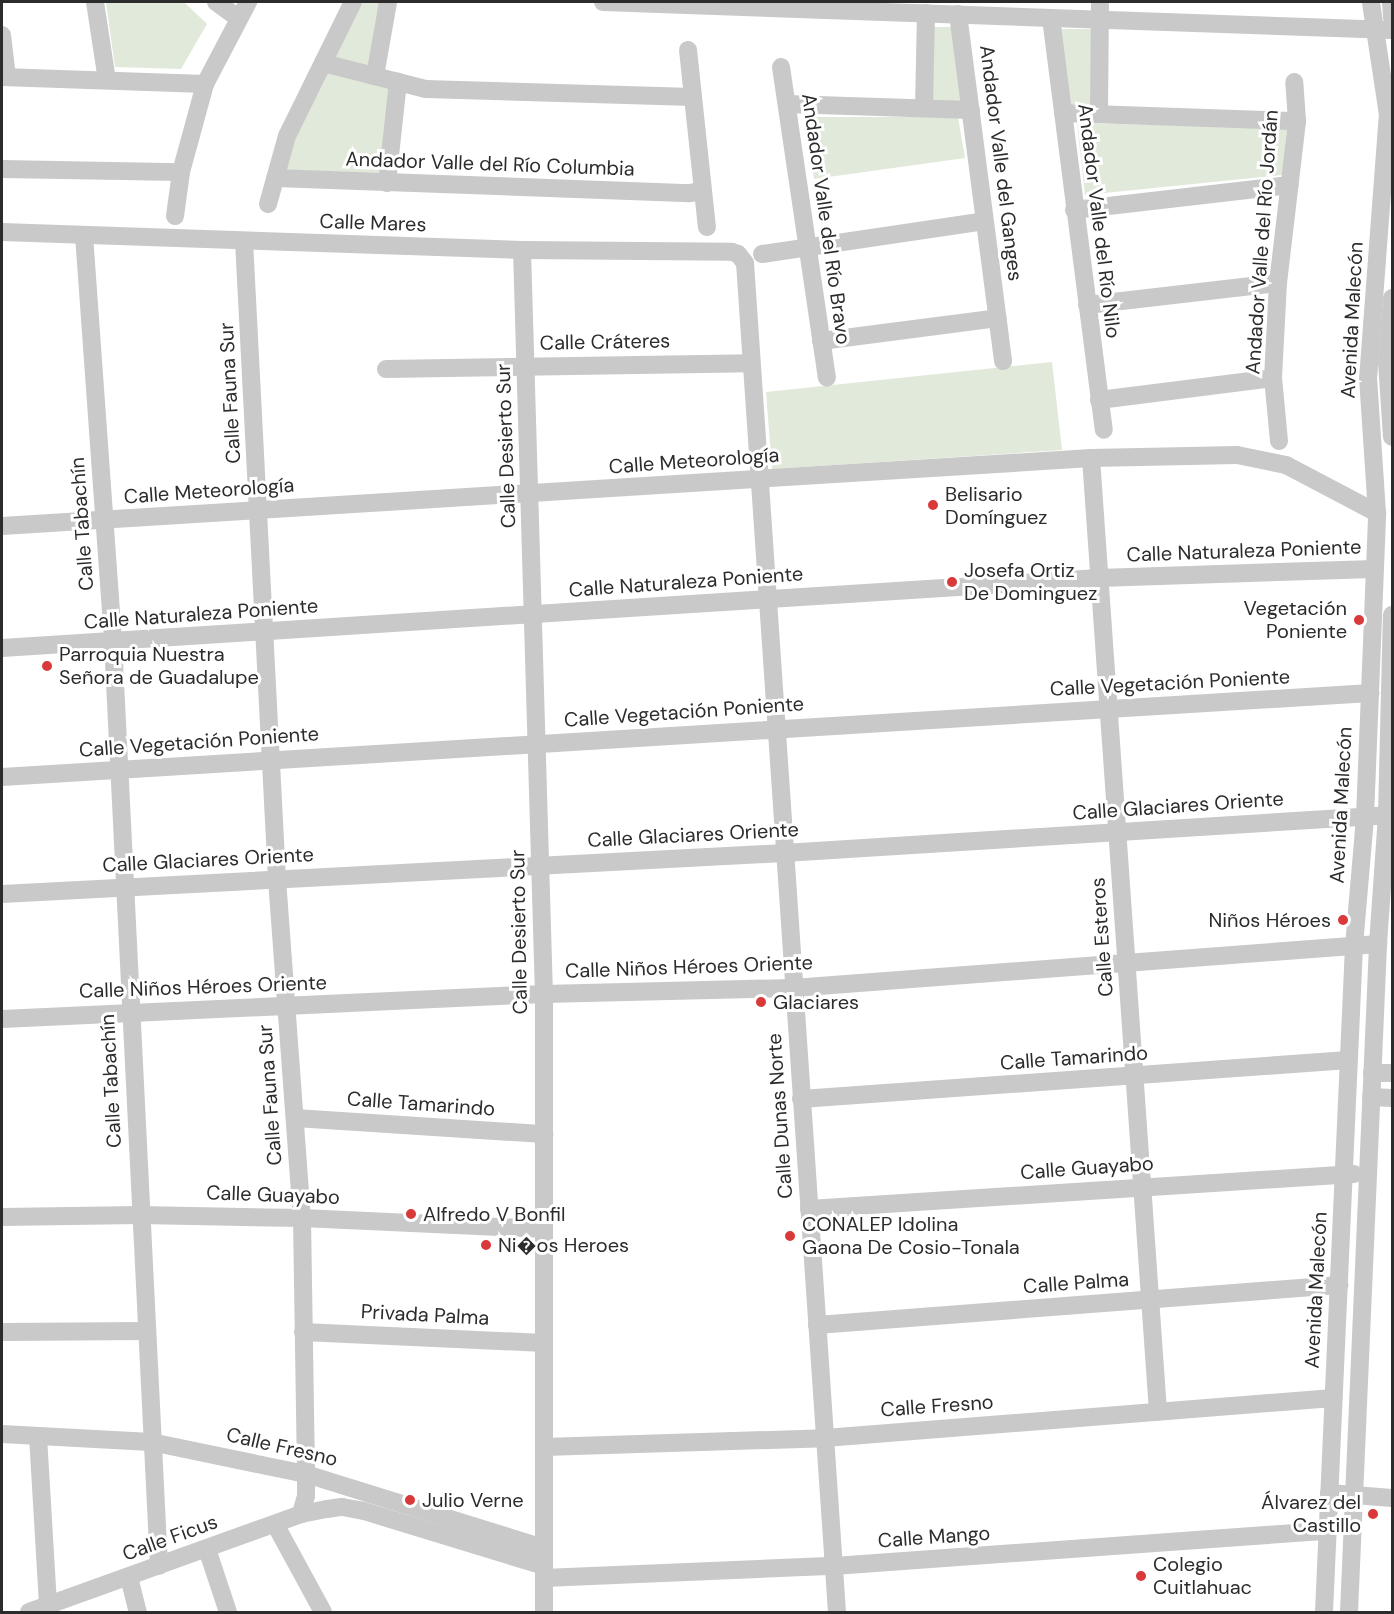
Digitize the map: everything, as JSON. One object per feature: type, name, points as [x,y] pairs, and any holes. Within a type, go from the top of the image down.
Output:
[{"type":"street","points":[[95,2],[106,80]]},
{"type":"street","points":[[216,2],[238,18]]},
{"type":"street","points":[[175,216],[181,172],[205,84],[248,2]]},
{"type":"street","points":[[268,204],[287,136],[353,2]]},
{"type":"street","points":[[375,76],[388,2]]},
{"type":"street","points":[[603,2],[904,7],[926,13],[1051,18],[1099,10],[1383,30]]},
{"type":"street","name":"Avenida Malecón","points":[[1324,1612],[1354,946],[1365,816],[1377,513],[1368,379],[1388,115],[1383,30],[1371,2]]},
{"type":"street","points":[[1391,2],[1392,18]]},
{"type":"street","points":[[1099,10],[1099,113]]},
{"type":"street","points":[[924,108],[926,13]]},
{"type":"street","name":"Andador Valle del Ganges","points":[[958,14],[1003,361]]},
{"type":"street","name":"Andador Valle del Río Nilo","points":[[1051,18],[1104,430]]},
{"type":"street","points":[[2,35],[4,77],[205,84]]},
{"type":"street","points":[[688,50],[707,227]]},
{"type":"street","points":[[322,63],[426,89],[693,98]]},
{"type":"street","name":"Andador Valle del Río Bravo","points":[[781,67],[826,378]]},
{"type":"street","points":[[387,183],[398,82]]},
{"type":"street","name":"Andador Valle del Río Jordán","points":[[1278,441],[1273,378],[1278,283],[1297,121],[1294,82]]},
{"type":"street","points":[[787,104],[971,110]]},
{"type":"street","points":[[1063,113],[1297,121]]},
{"type":"street","points":[[2,169],[181,172]]},
{"type":"street","name":"Andador Valle del Río Columbia","points":[[275,178],[678,193],[703,191]]},
{"type":"street","points":[[1074,210],[1290,184]]},
{"type":"street","points":[[762,255],[985,221]]},
{"type":"street","name":"Calle Mares","points":[[2,232],[522,250],[732,252],[742,258]]},
{"type":"street","name":"Calle Tabachín","points":[[84,235],[113,642],[145,1331],[159,1566]]},
{"type":"street","name":"Calle Fauna Sur","points":[[244,241],[277,879],[302,1218],[306,1496],[301,1514]]},
{"type":"street","name":"Calle Desierto Sur","points":[[522,250],[544,994],[544,1612]]},
{"type":"street","name":"Calle Dunas Norte","points":[[742,258],[746,267],[758,479],[837,1612]]},
{"type":"street","points":[[1087,306],[1278,283]]},
{"type":"street","name":"Avenida Malecón","points":[[1392,298],[1390,362],[1392,437]]},
{"type":"street","points":[[821,341],[998,318]]},
{"type":"street","name":"Calle Cráteres","points":[[386,369],[752,363]]},
{"type":"street","points":[[1099,400],[1273,378]]},
{"type":"street","name":"Calle Meteorología","points":[[2,526],[1090,458],[1237,455],[1262,458],[1286,465],[1377,513]]},
{"type":"street","name":"Calle Esteros","points":[[1090,458],[1158,1412]]},
{"type":"street","name":"Calle Naturaleza Poniente","points":[[2,648],[1099,578],[1374,569]]},
{"type":"street","points":[[1349,1612],[1378,944],[1390,815],[1392,615]]},
{"type":"street","points":[[1372,636],[1392,639]]},
{"type":"street","name":"Calle Vegetación Poniente","points":[[2,777],[1370,693]]},
{"type":"street","name":"Calle Glaciares Oriente","points":[[2,894],[784,853],[1390,815]]},
{"type":"street","name":"Calle Niños Héroes Oriente","points":[[2,1019],[544,994],[793,988],[1378,944]]},
{"type":"street","name":"Calle Tamarindo","points":[[801,1099],[1349,1060]]},
{"type":"street","points":[[1372,1073],[1392,1073]]},
{"type":"street","points":[[1371,1097],[1392,1098]]},
{"type":"street","name":"Calle Tamarindo","points":[[295,1118],[544,1134]]},
{"type":"street","name":"Calle Guayabo","points":[[809,1209],[1368,1174]]},
{"type":"street","name":"Calle Guayabo","points":[[2,1217],[140,1215],[302,1218],[544,1229]]},
{"type":"street","name":"Calle Palma","points":[[817,1325],[1339,1285]]},
{"type":"street","points":[[2,1332],[145,1331]]},
{"type":"street","name":"Privada Palma","points":[[303,1332],[544,1343]]},
{"type":"street","name":"Calle Fresno","points":[[544,1447],[825,1438],[1333,1398]]},
{"type":"street","name":"Calle Fresno","points":[[2,1434],[151,1442],[306,1474],[544,1548]]},
{"type":"street","points":[[35,1611],[38,1436]]},
{"type":"street","points":[[1329,1493],[1392,1498]]},
{"type":"street","name":"Calle Ficus","points":[[35,1611],[301,1514],[327,1509],[342,1508],[364,1511],[544,1572]]},
{"type":"street","points":[[275,1524],[323,1612]]},
{"type":"street","name":"Calle Mango","points":[[544,1572],[834,1566],[1328,1531]]},
{"type":"street","points":[[207,1549],[228,1612]]},
{"type":"street","points":[[129,1577],[138,1612]]},
{"type":"shaded area","points":[[106,2],[184,2],[207,24],[181,69],[115,67]]},
{"type":"shaded area","points":[[359,2],[382,2],[370,68],[331,58]]},
{"type":"shaded area","points":[[933,27],[954,27],[963,101],[932,101]]},
{"type":"shaded area","points":[[1061,29],[1091,29],[1092,105],[1069,104]]},
{"type":"shaded area","points":[[325,70],[390,87],[383,173],[285,170],[291,138]]},
{"type":"shaded area","points":[[805,117],[958,117],[965,158],[814,179]]},
{"type":"shaded area","points":[[1077,123],[1287,128],[1282,175],[1085,195]]},
{"type":"shaded area","points":[[1052,362],[1062,450],[772,469],[766,392]]},
{"type":"place","name":"Belisario Domínguez","points":[[933,505]]},
{"type":"place","name":"Josefa Ortiz De Dominguez","points":[[952,582]]},
{"type":"place","name":"Vegetación Poniente","points":[[1359,620]]},
{"type":"place","name":"Parroquia Nuestra Señora de Guadalupe","points":[[47,666]]},
{"type":"place","name":"Niños Héroes","points":[[1343,920]]},
{"type":"place","name":"Glaciares","points":[[761,1002]]},
{"type":"place","name":"Alfredo V Bonfil","points":[[411,1214]]},
{"type":"place","name":"CONALEP Idolina Gaona De Cosio-Tonala","points":[[790,1236]]},
{"type":"place","name":"Ni�os Heroes","points":[[486,1245]]},
{"type":"place","name":"Julio Verne","points":[[410,1500]]},
{"type":"place","name":"Álvarez del Castillo","points":[[1373,1514]]},
{"type":"place","name":"Colegio Cuitlahuac","points":[[1141,1576]]}]
